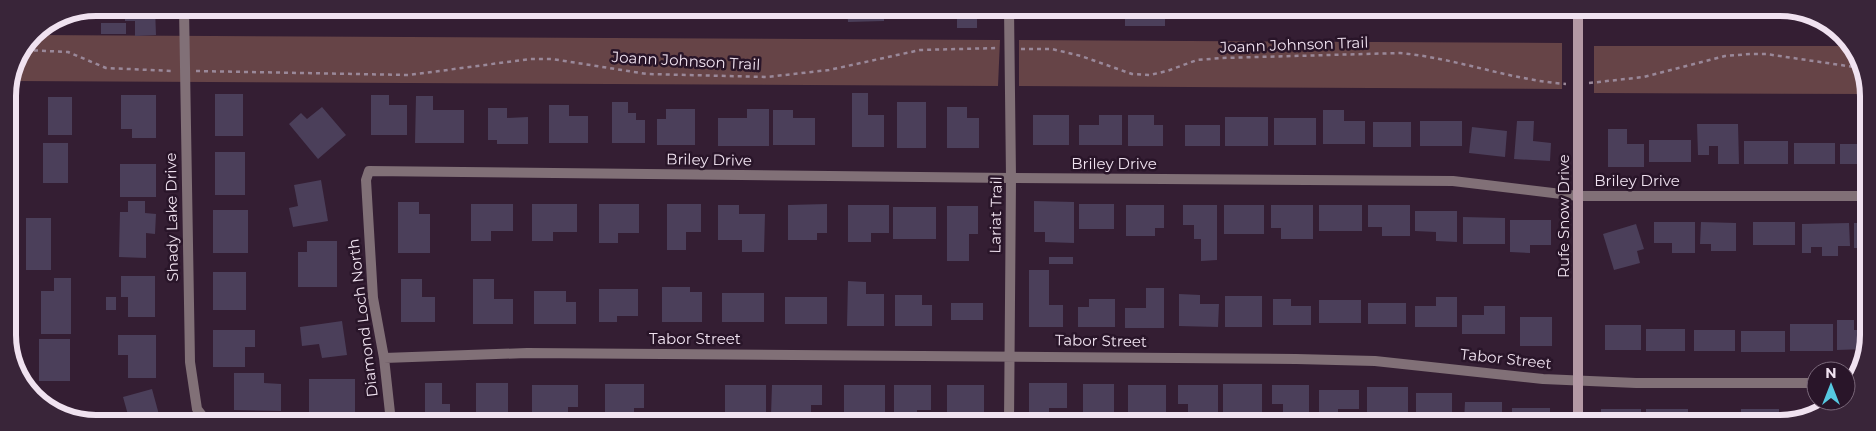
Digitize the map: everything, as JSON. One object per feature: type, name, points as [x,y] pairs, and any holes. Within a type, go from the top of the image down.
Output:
[{"type":"main road","name":"Rufe Snow Drive","points":[[1578,16],[1578,415]]},
{"type":"street","name":"Shady Lake Drive","points":[[184,16],[190,362],[197,409],[202,415]]},
{"type":"street","name":"Lariat Trail","points":[[1009,16],[1012,178],[1009,415]]},
{"type":"street","name":"Briley Drive","points":[[366,180],[369,171],[1453,181],[1578,196],[1860,196]]},
{"type":"street","name":"Diamond Loch North","points":[[366,180],[373,298],[384,358],[390,415]]},
{"type":"street","name":"Tabor Street","points":[[384,358],[527,353],[1009,355],[1375,361],[1510,376],[1636,383],[1806,383]]},
{"type":"path","name":"Joann Johnson Trail","points":[[202,72],[409,75],[530,59],[552,59],[647,74],[767,76],[829,70],[920,50],[989,48]]},
{"type":"path","name":"Joann Johnson Trail","points":[[1026,49],[1052,49],[1081,56],[1132,74],[1150,75],[1167,72],[1197,60],[1400,53],[1427,56],[1458,64],[1565,84]]},
{"type":"path","points":[[31,50],[68,52],[106,68],[172,71]]},
{"type":"path","points":[[1591,83],[1644,77],[1725,56],[1750,54],[1796,58],[1833,66],[1855,68]]},
{"type":"shaded area","points":[[46,35],[1000,40],[998,86],[18,81],[22,65],[30,52]]},
{"type":"shaded area","points":[[1019,40],[1562,43],[1562,89],[1019,86]]},
{"type":"shaded area","points":[[1594,46],[1841,46],[1856,70],[1860,94],[1594,93]]},
{"type":"building","points":[[125,16],[155,16],[156,35],[135,36],[135,21],[125,21]]},
{"type":"building","points":[[821,16],[840,16],[840,18],[821,18]]},
{"type":"building","points":[[848,16],[884,16],[884,21],[848,22]]},
{"type":"building","points":[[957,16],[977,16],[977,28],[957,28]]},
{"type":"building","points":[[1047,16],[1070,16],[1070,19],[1047,18]]},
{"type":"building","points":[[1125,16],[1165,16],[1165,26],[1125,26]]},
{"type":"building","points":[[101,23],[126,23],[126,34],[101,34]]},
{"type":"building","points":[[852,93],[868,93],[868,115],[884,115],[884,147],[852,147]]},
{"type":"building","points":[[215,94],[243,94],[243,136],[215,136]]},
{"type":"building","points":[[121,95],[156,95],[156,138],[132,138],[132,129],[121,129]]},
{"type":"building","points":[[371,95],[389,95],[389,105],[407,105],[407,135],[371,135]]},
{"type":"building","points":[[416,96],[433,96],[433,110],[464,110],[464,143],[415,143]]},
{"type":"building","points":[[48,97],[72,97],[72,135],[48,135]]},
{"type":"building","points":[[612,102],[628,102],[628,113],[636,113],[636,120],[645,120],[645,143],[612,143]]},
{"type":"building","points":[[897,102],[926,102],[926,148],[897,148]]},
{"type":"building","points":[[549,105],[569,105],[569,116],[588,116],[588,143],[549,143]]},
{"type":"building","points":[[322,107],[346,135],[318,159],[289,124],[301,113],[307,119]]},
{"type":"building","points":[[947,107],[967,107],[967,118],[979,118],[979,148],[947,148]]},
{"type":"building","points":[[488,108],[507,108],[507,118],[528,117],[528,144],[497,144],[497,140],[488,140]]},
{"type":"building","points":[[666,109],[695,109],[695,145],[657,145],[657,119],[666,119]]},
{"type":"building","points":[[747,109],[769,109],[769,146],[718,146],[718,118],[747,118]]},
{"type":"building","points":[[773,110],[793,110],[793,118],[815,118],[815,145],[773,145]]},
{"type":"building","points":[[1323,110],[1344,110],[1344,121],[1365,121],[1365,144],[1323,144]]},
{"type":"building","points":[[1033,115],[1069,115],[1069,145],[1033,145]]},
{"type":"building","points":[[1099,115],[1122,115],[1122,145],[1079,145],[1079,125],[1099,125]]},
{"type":"building","points":[[1128,115],[1154,115],[1154,125],[1163,125],[1163,146],[1128,146]]},
{"type":"building","points":[[1225,117],[1268,117],[1268,146],[1225,146]]},
{"type":"building","points":[[1274,118],[1316,118],[1316,145],[1274,145]]},
{"type":"building","points":[[1420,121],[1462,121],[1462,146],[1420,146]]},
{"type":"building","points":[[1517,121],[1534,121],[1533,141],[1551,143],[1550,161],[1514,159]]},
{"type":"building","points":[[1373,122],[1411,122],[1411,147],[1373,147]]},
{"type":"building","points":[[1697,124],[1738,124],[1739,164],[1718,164],[1718,146],[1709,146],[1709,155],[1698,155]]},
{"type":"building","points":[[1185,125],[1220,125],[1220,146],[1185,146]]},
{"type":"building","points":[[1472,127],[1507,131],[1505,157],[1469,153]]},
{"type":"building","points":[[1608,129],[1627,129],[1627,144],[1644,144],[1644,167],[1608,167]]},
{"type":"building","points":[[1649,140],[1691,140],[1691,162],[1649,162]]},
{"type":"building","points":[[1744,141],[1788,141],[1788,164],[1744,164]]},
{"type":"building","points":[[43,143],[68,143],[68,183],[43,183]]},
{"type":"building","points":[[1794,143],[1835,143],[1835,164],[1794,164]]},
{"type":"building","points":[[1840,144],[1860,144],[1860,164],[1840,164]]},
{"type":"building","points":[[215,152],[245,152],[245,195],[215,195]]},
{"type":"building","points":[[120,164],[156,164],[156,197],[120,197]]},
{"type":"building","points":[[321,180],[328,221],[293,227],[289,208],[298,206],[294,185]]},
{"type":"building","points":[[128,201],[145,201],[145,213],[156,214],[155,234],[146,233],[146,258],[119,257],[120,212],[128,212]]},
{"type":"building","points":[[1034,201],[1074,202],[1074,243],[1045,242],[1045,232],[1034,232]]},
{"type":"building","points":[[398,202],[419,202],[419,214],[430,214],[430,253],[398,253]]},
{"type":"building","points":[[471,204],[513,204],[513,231],[491,231],[491,241],[471,241]]},
{"type":"building","points":[[532,204],[577,204],[577,232],[553,232],[553,241],[532,241]]},
{"type":"building","points":[[599,204],[639,204],[639,233],[618,233],[618,243],[599,243]]},
{"type":"building","points":[[667,204],[701,204],[701,232],[686,232],[686,250],[667,250]]},
{"type":"building","points":[[827,204],[827,233],[817,233],[817,240],[788,240],[788,205]]},
{"type":"building","points":[[1079,204],[1114,204],[1114,229],[1079,229]]},
{"type":"building","points":[[718,205],[739,205],[739,214],[765,214],[764,252],[742,252],[742,240],[718,240]]},
{"type":"building","points":[[848,205],[889,205],[889,233],[871,233],[871,242],[848,242]]},
{"type":"building","points":[[1126,205],[1164,205],[1164,228],[1155,228],[1155,236],[1126,236]]},
{"type":"building","points":[[1183,205],[1217,205],[1217,260],[1201,261],[1201,239],[1194,239],[1194,225],[1183,225]]},
{"type":"building","points":[[1224,205],[1264,205],[1264,234],[1224,234]]},
{"type":"building","points":[[1271,205],[1313,205],[1313,239],[1281,239],[1281,228],[1271,228]]},
{"type":"building","points":[[1319,205],[1362,205],[1362,231],[1319,231]]},
{"type":"building","points":[[1368,205],[1410,205],[1410,236],[1382,236],[1382,227],[1368,227]]},
{"type":"building","points":[[947,206],[978,206],[978,234],[969,234],[969,261],[947,261]]},
{"type":"building","points":[[893,207],[936,207],[936,239],[893,239]]},
{"type":"building","points":[[213,210],[248,210],[248,253],[213,253]]},
{"type":"building","points":[[1415,211],[1457,211],[1457,242],[1436,241],[1436,232],[1415,231]]},
{"type":"building","points":[[1463,217],[1505,218],[1505,244],[1463,244]]},
{"type":"building","points":[[26,218],[51,218],[51,270],[26,270]]},
{"type":"building","points":[[1510,220],[1551,220],[1551,245],[1530,245],[1530,253],[1510,252]]},
{"type":"building","points":[[1654,222],[1695,222],[1695,253],[1672,253],[1672,243],[1654,243]]},
{"type":"building","points":[[1701,222],[1736,223],[1736,251],[1711,251],[1711,244],[1700,244]]},
{"type":"building","points":[[1753,222],[1795,222],[1795,245],[1753,245]]},
{"type":"building","points":[[1849,223],[1850,246],[1838,246],[1838,256],[1822,256],[1822,247],[1811,247],[1811,253],[1802,253],[1802,224]]},
{"type":"building","points":[[1854,223],[1860,223],[1860,248],[1854,248]]},
{"type":"building","points":[[1636,224],[1644,249],[1637,251],[1640,263],[1614,270],[1603,234]]},
{"type":"building","points":[[307,241],[337,241],[337,287],[298,287],[298,252],[307,252]]},
{"type":"building","points":[[1049,257],[1073,257],[1073,264],[1049,264]]},
{"type":"building","points":[[1029,270],[1049,270],[1049,305],[1063,305],[1063,327],[1029,327]]},
{"type":"building","points":[[213,272],[246,272],[246,310],[213,310]]},
{"type":"building","points":[[121,276],[155,276],[155,317],[128,317],[128,297],[121,297]]},
{"type":"building","points":[[54,278],[71,278],[71,334],[41,334],[41,291],[54,291]]},
{"type":"building","points":[[401,279],[422,279],[422,297],[435,297],[435,322],[401,322]]},
{"type":"building","points":[[473,279],[494,279],[494,299],[513,299],[513,324],[473,324]]},
{"type":"building","points":[[848,281],[866,282],[866,294],[884,294],[884,326],[847,326]]},
{"type":"building","points":[[662,287],[690,287],[690,292],[702,292],[702,322],[662,322]]},
{"type":"building","points":[[1146,288],[1164,288],[1164,328],[1125,328],[1125,308],[1146,308]]},
{"type":"building","points":[[599,289],[638,289],[638,316],[617,316],[617,322],[599,322]]},
{"type":"building","points":[[534,291],[566,291],[566,302],[576,302],[576,324],[534,324]]},
{"type":"building","points":[[722,293],[764,293],[764,322],[722,322]]},
{"type":"building","points":[[1179,294],[1200,295],[1200,304],[1219,304],[1218,327],[1179,326]]},
{"type":"building","points":[[895,295],[922,295],[922,305],[932,305],[932,326],[895,326]]},
{"type":"building","points":[[1225,296],[1262,296],[1262,327],[1225,327]]},
{"type":"building","points":[[106,297],[116,297],[116,310],[106,310]]},
{"type":"building","points":[[785,297],[827,297],[827,324],[785,324]]},
{"type":"building","points":[[1436,297],[1457,297],[1457,327],[1415,327],[1415,306],[1436,306]]},
{"type":"building","points":[[1089,299],[1115,299],[1115,327],[1078,327],[1078,307],[1089,307]]},
{"type":"building","points":[[1273,299],[1291,299],[1291,306],[1311,306],[1311,325],[1273,325]]},
{"type":"building","points":[[1319,300],[1361,300],[1361,323],[1319,323]]},
{"type":"building","points":[[951,303],[983,303],[983,320],[951,320]]},
{"type":"building","points":[[1368,303],[1406,303],[1406,324],[1368,324]]},
{"type":"building","points":[[1484,306],[1505,306],[1505,334],[1462,334],[1462,315],[1484,315]]},
{"type":"building","points":[[1520,317],[1552,317],[1552,346],[1520,346]]},
{"type":"building","points":[[1837,320],[1854,320],[1854,330],[1860,330],[1858,349],[1837,350]]},
{"type":"building","points":[[342,321],[347,355],[322,358],[319,344],[302,346],[300,327]]},
{"type":"building","points":[[1790,324],[1833,324],[1833,351],[1790,351]]},
{"type":"building","points":[[1605,325],[1641,325],[1641,350],[1605,350]]},
{"type":"building","points":[[1646,329],[1685,329],[1685,351],[1646,351]]},
{"type":"building","points":[[213,330],[255,330],[255,347],[245,347],[245,367],[213,367]]},
{"type":"building","points":[[1694,330],[1735,330],[1735,351],[1694,351]]},
{"type":"building","points":[[1741,331],[1785,331],[1785,352],[1741,352]]},
{"type":"building","points":[[118,335],[156,335],[156,378],[128,378],[128,355],[118,355]]},
{"type":"building","points":[[39,339],[70,339],[70,381],[39,381]]},
{"type":"building","points":[[234,373],[264,373],[264,383],[281,384],[281,411],[234,410]]},
{"type":"building","points":[[309,379],[355,379],[355,415],[309,415]]},
{"type":"building","points":[[425,383],[442,383],[442,404],[450,404],[450,412],[457,412],[457,415],[425,415]]},
{"type":"building","points":[[476,383],[508,383],[508,415],[476,415]]},
{"type":"building","points":[[1029,383],[1067,383],[1067,408],[1049,408],[1049,415],[1029,415]]},
{"type":"building","points":[[605,384],[644,384],[644,408],[634,408],[634,415],[605,415]]},
{"type":"building","points":[[1083,384],[1114,384],[1114,415],[1093,415],[1093,412],[1083,412]]},
{"type":"building","points":[[1223,384],[1262,384],[1262,415],[1244,415],[1244,412],[1223,412]]},
{"type":"building","points":[[532,385],[578,385],[578,407],[568,407],[568,415],[532,415]]},
{"type":"building","points":[[725,385],[766,385],[766,415],[725,414]]},
{"type":"building","points":[[772,385],[822,385],[822,405],[811,405],[811,415],[771,415]]},
{"type":"building","points":[[844,385],[885,385],[885,415],[844,415]]},
{"type":"building","points":[[894,385],[931,385],[931,410],[917,410],[917,415],[894,415]]},
{"type":"building","points":[[947,385],[984,385],[984,415],[947,415]]},
{"type":"building","points":[[1128,385],[1166,385],[1166,415],[1128,415]]},
{"type":"building","points":[[1178,385],[1218,385],[1218,413],[1188,413],[1188,404],[1178,404]]},
{"type":"building","points":[[1272,385],[1309,385],[1309,413],[1283,413],[1283,404],[1272,404]]},
{"type":"building","points":[[1367,387],[1408,387],[1408,414],[1367,414]]},
{"type":"building","points":[[152,389],[159,415],[128,415],[123,397]]},
{"type":"building","points":[[1319,390],[1359,390],[1359,409],[1338,409],[1338,415],[1319,415]]},
{"type":"building","points":[[1416,393],[1452,393],[1452,415],[1416,415]]},
{"type":"building","points":[[1465,402],[1502,402],[1502,415],[1464,415]]},
{"type":"building","points":[[1512,408],[1550,408],[1550,415],[1512,415]]},
{"type":"building","points":[[1601,409],[1641,409],[1641,415],[1601,415]]},
{"type":"building","points":[[1646,409],[1688,409],[1688,415],[1646,415]]},
{"type":"building","points":[[1741,409],[1779,409],[1779,415],[1741,415]]}]
